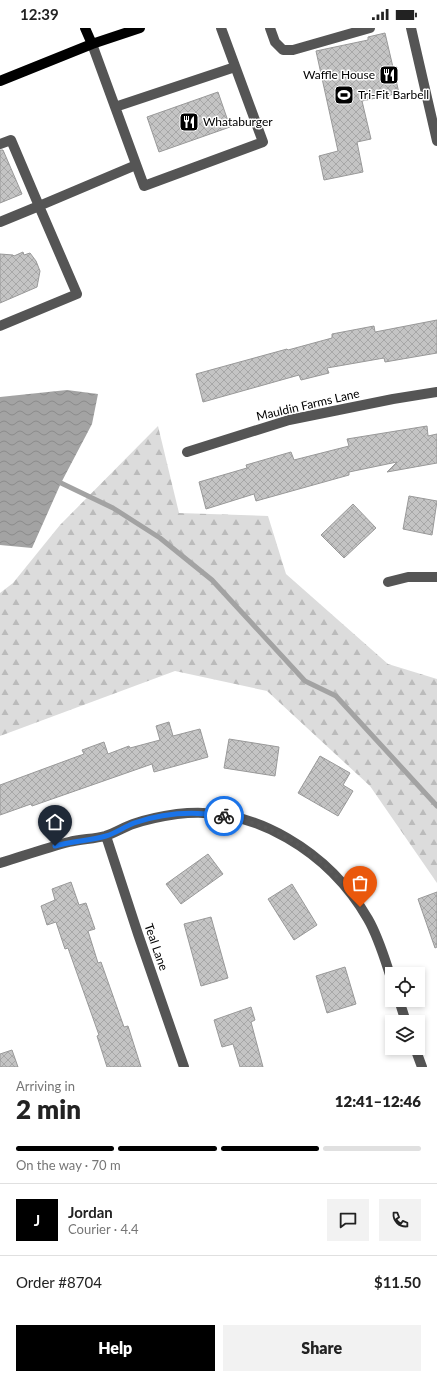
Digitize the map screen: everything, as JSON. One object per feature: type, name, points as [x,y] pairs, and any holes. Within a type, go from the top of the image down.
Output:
[{"type":"main road","points":[[86,28],[92,44]]},
{"type":"main road","points":[[0,81],[92,44],[140,28]]},
{"type":"street","points":[[92,44],[144,186],[263,142],[221,28]]},
{"type":"street","points":[[270,28],[275,42],[283,50],[293,50],[370,28]]},
{"type":"street","points":[[411,28],[437,141]]},
{"type":"street","points":[[115,107],[235,67]]},
{"type":"street","points":[[0,144],[11,140],[77,294],[0,326]]},
{"type":"street","points":[[0,222],[136,165]]},
{"type":"street","name":"Mauldin Farms Lane","points":[[187,452],[289,420],[393,399],[437,392]]},
{"type":"street","points":[[388,582],[408,577],[437,577]]},
{"type":"street","points":[[0,863],[69,842],[106,836],[144,820],[192,813],[238,818],[270,829],[302,847],[330,870],[352,894],[368,919],[380,944],[388,967]]},
{"type":"street","name":"Teal Lane","points":[[106,836],[184,1067]]},
{"type":"street","points":[[418,1055],[422,1067]]},
{"type":"green space","points":[[158,426],[179,513],[268,516],[286,574],[388,664],[437,679],[437,883],[370,786],[267,691],[175,671],[0,736],[0,593],[13,583],[60,525]]},
{"type":"water","points":[[67,390],[98,394],[92,424],[61,483],[32,548],[0,545],[0,397]]},
{"type":"building","points":[[385,33],[399,93],[362,101],[371,139],[357,142],[363,172],[324,180],[319,156],[338,151],[316,51],[368,40],[368,37]]},
{"type":"building","name":"Whataburger","points":[[218,92],[230,127],[159,152],[147,117]]},
{"type":"building","points":[[0,150],[3,150],[22,194],[0,203]]},
{"type":"building","points":[[23,252],[24,255],[30,253],[36,261],[40,271],[37,287],[0,303],[0,254],[14,256]]},
{"type":"building","points":[[437,320],[437,353],[385,362],[384,358],[327,368],[329,373],[301,380],[299,375],[203,402],[196,374],[332,338],[332,334],[374,326],[375,332]]},
{"type":"building","points":[[427,426],[428,436],[437,434],[437,463],[387,472],[397,462],[349,472],[349,475],[256,501],[254,494],[206,509],[199,482],[247,468],[246,465],[291,452],[294,460],[349,446],[347,439]]},
{"type":"building","points":[[409,496],[437,501],[432,535],[403,529]]},
{"type":"building","points":[[353,504],[376,528],[344,558],[321,535]]},
{"type":"building","points":[[169,722],[173,736],[200,729],[208,757],[154,772],[152,764],[32,806],[31,804],[0,815],[0,785],[84,754],[82,750],[104,742],[108,754],[129,746],[130,748],[160,740],[156,726]]},
{"type":"building","points":[[229,739],[279,747],[275,776],[224,768]]},
{"type":"building","points":[[320,756],[350,773],[343,785],[353,791],[338,816],[298,793]]},
{"type":"building","points":[[208,854],[223,874],[181,904],[166,884]]},
{"type":"building","points":[[71,882],[79,905],[86,903],[95,929],[88,931],[98,963],[101,962],[124,1027],[128,1026],[141,1067],[107,1067],[97,1036],[99,1035],[68,948],[65,949],[56,922],[47,925],[41,906],[55,900],[52,889]]},
{"type":"building","points":[[292,884],[317,925],[294,940],[268,899]]},
{"type":"building","points":[[437,892],[437,947],[435,948],[418,899]]},
{"type":"building","points":[[211,917],[228,978],[201,986],[184,924]]},
{"type":"building","points":[[345,967],[356,1004],[327,1013],[316,976]]},
{"type":"building","points":[[251,1007],[255,1020],[251,1022],[263,1067],[240,1067],[233,1044],[222,1047],[214,1020]]},
{"type":"building","points":[[12,1050],[18,1067],[0,1067],[0,1054]]},
{"type":"waterway","points":[[61,483],[113,508],[160,538],[212,580],[305,681],[336,696],[437,806]]},
{"type":"way so far","points":[[224,816],[253,822],[270,829],[302,847],[330,870],[352,894],[360,907]]},
{"type":"place","name":"Waffle House","points":[[389,75]]},
{"type":"place","name":"Tri-Fit Barbell","points":[[344,95]]},
{"type":"place","name":"Whataburger","points":[[189,122]]},
{"type":"route","points":[[55,846],[69,842],[106,836],[144,820],[177,814],[192,813],[224,816]]}]
